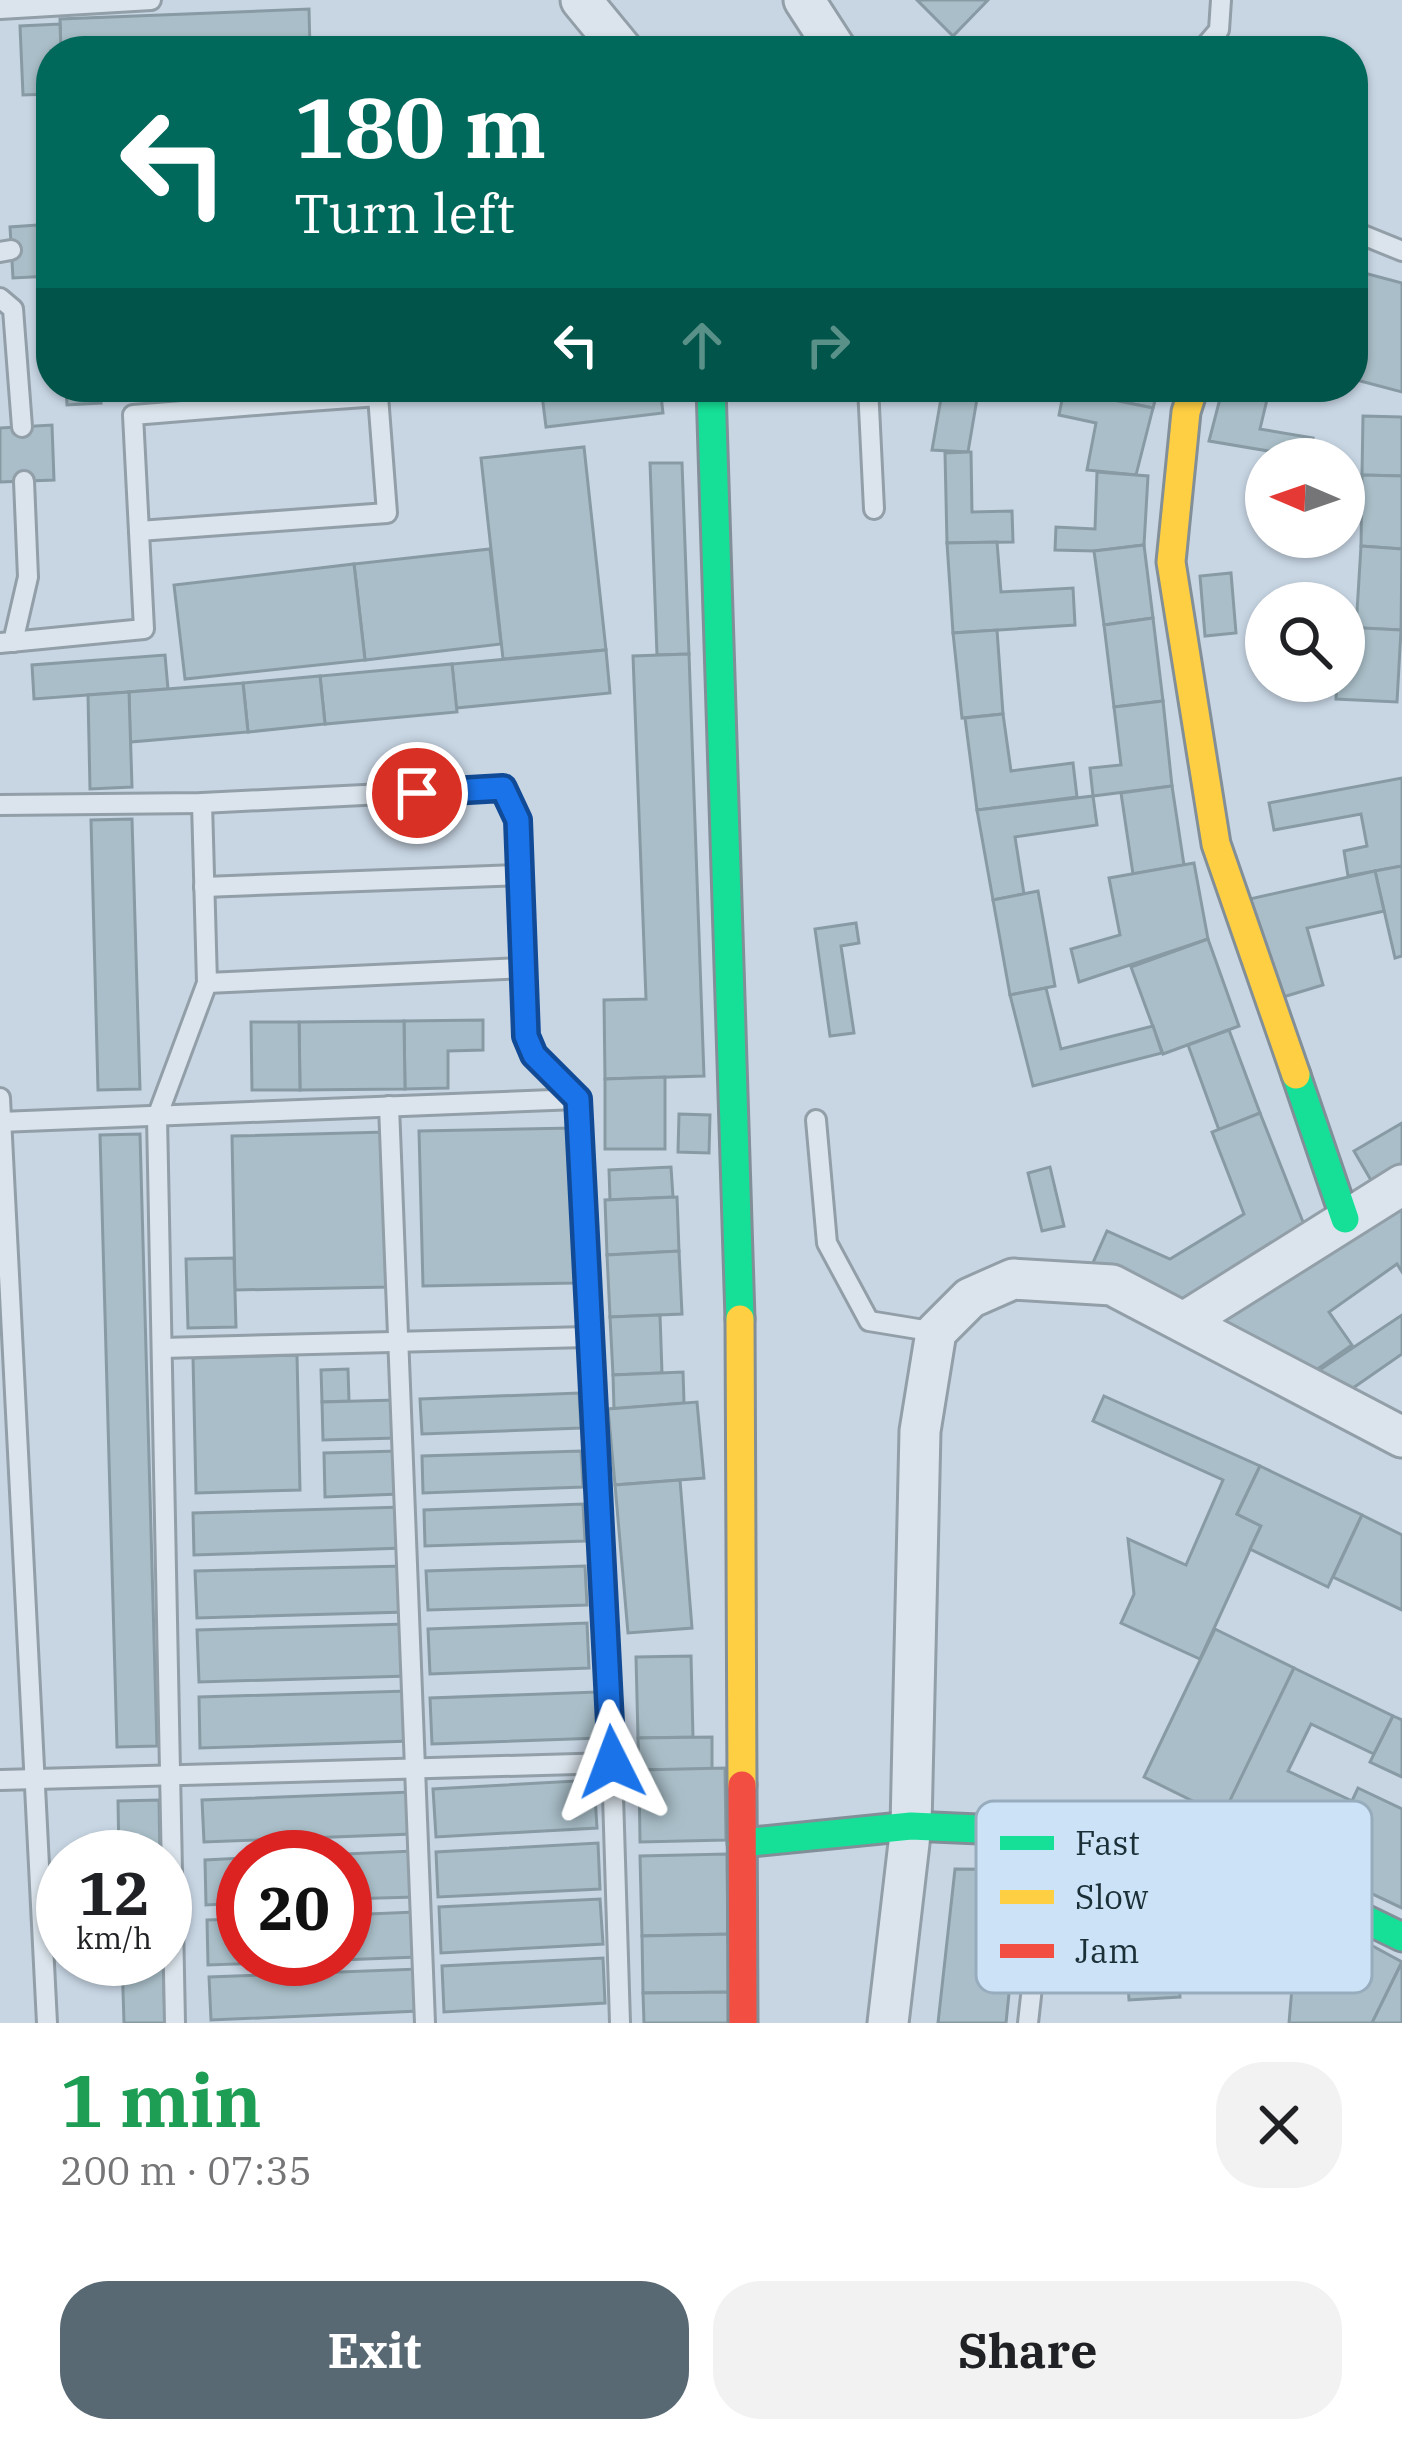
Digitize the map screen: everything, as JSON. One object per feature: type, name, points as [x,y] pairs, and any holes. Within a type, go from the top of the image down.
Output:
[{"type":"street","points":[[580,0],[610,36]]},
{"type":"street","points":[[805,0],[828,36]]},
{"type":"street","points":[[711,402],[752,1842],[743,2023]]},
{"type":"street","points":[[1189,402],[1172,562],[1216,844],[1345,1219]]},
{"type":"street","points":[[1184,1322],[1402,1185]]},
{"type":"street","points":[[888,2023],[910,1826],[920,1431],[936,1331],[970,1298],[1012,1279],[1112,1285],[1402,1437]]},
{"type":"street","points":[[752,1842],[910,1826],[976,1829]]},
{"type":"street","points":[[1372,1922],[1402,1937]]},
{"type":"lane","points":[[0,9],[151,0]]},
{"type":"lane","points":[[1215,36],[1220,30],[1221,0]]},
{"type":"lane","points":[[1368,237],[1402,251]]},
{"type":"lane","points":[[0,298],[13,309],[22,427]]},
{"type":"lane","points":[[24,481],[28,577],[7,643],[144,629],[133,415],[229,402]]},
{"type":"lane","points":[[139,531],[387,513],[378,402]]},
{"type":"lane","points":[[869,402],[874,509]]},
{"type":"lane","points":[[0,805],[202,803],[503,788],[518,820],[529,1046],[578,1099],[612,1762],[620,2023]]},
{"type":"lane","points":[[175,2023],[157,1117],[207,983],[202,803]]},
{"type":"lane","points":[[204,887],[520,875]]},
{"type":"lane","points":[[207,983],[523,968]]},
{"type":"lane","points":[[0,1098],[46,2023]]},
{"type":"lane","points":[[1,1121],[578,1099]]},
{"type":"lane","points":[[389,1106],[425,2023]]},
{"type":"lane","points":[[816,1120],[826,1243],[869,1321],[936,1331]]},
{"type":"lane","points":[[162,1348],[587,1337]]},
{"type":"lane","points":[[0,1780],[612,1762]]},
{"type":"lane","points":[[1028,2023],[1031,1993]]},
{"type":"building","points":[[917,0],[988,0],[953,36]]},
{"type":"building","points":[[309,9],[310,36],[61,36],[60,19]]},
{"type":"building","points":[[60,24],[60,36],[36,36],[36,95],[23,95],[20,26]]},
{"type":"building","points":[[36,225],[36,277],[13,278],[10,227]]},
{"type":"building","points":[[1368,274],[1402,283],[1402,392],[1368,383]]},
{"type":"building","points":[[543,402],[662,402],[663,413],[546,427]]},
{"type":"building","points":[[940,402],[976,402],[968,452],[932,450]]},
{"type":"building","points":[[1062,402],[1123,402],[1153,408],[1136,475],[1087,470],[1096,423],[1059,415]]},
{"type":"building","points":[[1123,402],[1155,402],[1153,408]]},
{"type":"building","points":[[1219,402],[1266,402],[1260,429],[1313,438],[1245,438],[1245,447],[1209,441]]},
{"type":"building","points":[[1363,416],[1402,417],[1402,476],[1365,475]]},
{"type":"building","points":[[52,425],[54,480],[0,482],[0,428]]},
{"type":"building","points":[[584,447],[606,650],[503,659],[481,458]]},
{"type":"building","points":[[971,452],[972,512],[1012,511],[1013,542],[947,543],[945,453]]},
{"type":"building","points":[[650,463],[682,463],[689,654],[657,655]]},
{"type":"building","points":[[1097,472],[1148,476],[1144,545],[1055,550],[1056,527],[1095,529]]},
{"type":"building","points":[[1365,475],[1402,476],[1402,549],[1365,546]]},
{"type":"building","points":[[997,542],[1001,592],[1073,588],[1075,625],[953,633],[947,543]]},
{"type":"building","points":[[1144,545],[1153,618],[1104,625],[1094,551]]},
{"type":"building","points":[[1365,546],[1402,549],[1401,630],[1365,628],[1365,582],[1359,582]]},
{"type":"building","points":[[490,549],[501,644],[365,660],[354,564]]},
{"type":"building","points":[[354,564],[365,660],[185,679],[174,585]]},
{"type":"building","points":[[1231,573],[1236,633],[1205,636],[1200,576]]},
{"type":"building","points":[[1153,618],[1163,701],[1114,707],[1104,625]]},
{"type":"building","points":[[1365,628],[1401,630],[1397,702],[1365,700]]},
{"type":"building","points":[[997,630],[1003,714],[962,718],[953,633]]},
{"type":"building","points":[[606,650],[610,693],[456,708],[452,664]]},
{"type":"building","points":[[689,654],[704,1076],[605,1079],[604,1000],[646,999],[633,656]]},
{"type":"building","points":[[165,655],[168,689],[34,699],[32,665]]},
{"type":"building","points":[[452,664],[457,712],[325,724],[320,676]]},
{"type":"building","points":[[320,676],[325,724],[248,732],[243,683]]},
{"type":"building","points":[[243,683],[248,732],[130,742],[129,692]]},
{"type":"building","points":[[129,692],[132,787],[90,789],[88,695]]},
{"type":"building","points":[[1163,701],[1172,786],[1093,796],[1090,768],[1121,765],[1114,707]]},
{"type":"building","points":[[1003,714],[1011,771],[1073,763],[1077,797],[977,810],[965,718]]},
{"type":"building","points":[[1402,778],[1402,866],[1348,876],[1344,851],[1367,846],[1361,814],[1274,830],[1269,803]]},
{"type":"building","points":[[1172,786],[1184,865],[1133,874],[1121,793]]},
{"type":"building","points":[[1093,796],[1097,825],[1015,837],[1024,894],[993,900],[977,810]]},
{"type":"building","points":[[132,819],[140,1089],[98,1090],[91,820]]},
{"type":"building","points":[[1194,863],[1208,939],[1079,982],[1071,949],[1120,935],[1109,878]]},
{"type":"building","points":[[1402,866],[1402,956],[1395,958],[1375,871]]},
{"type":"building","points":[[1375,871],[1384,911],[1307,928],[1323,985],[1273,1000],[1245,900]]},
{"type":"building","points":[[1038,891],[1055,986],[1010,995],[993,900]]},
{"type":"building","points":[[856,923],[859,943],[841,946],[854,1033],[830,1036],[815,929]]},
{"type":"building","points":[[1208,939],[1239,1026],[1163,1054],[1131,967]]},
{"type":"building","points":[[1046,988],[1061,1049],[1153,1026],[1162,1053],[1033,1086],[1010,995]]},
{"type":"building","points":[[483,1020],[483,1050],[448,1051],[448,1088],[405,1089],[404,1021]]},
{"type":"building","points":[[404,1021],[405,1089],[300,1090],[299,1022]]},
{"type":"building","points":[[251,1022],[299,1022],[300,1090],[252,1090]]},
{"type":"building","points":[[1229,1030],[1260,1113],[1219,1130],[1188,1045]]},
{"type":"building","points":[[665,1077],[665,1149],[605,1149],[605,1079]]},
{"type":"building","points":[[1260,1113],[1305,1227],[1179,1303],[1092,1265],[1107,1231],[1170,1259],[1244,1214],[1212,1132]]},
{"type":"building","points":[[679,1114],[710,1115],[709,1153],[678,1152]]},
{"type":"building","points":[[1402,1123],[1402,1164],[1372,1182],[1354,1151]]},
{"type":"building","points":[[572,1128],[575,1283],[423,1286],[419,1131]]},
{"type":"building","points":[[386,1132],[390,1287],[235,1290],[232,1136]]},
{"type":"building","points":[[140,1134],[157,1746],[117,1747],[100,1135]]},
{"type":"building","points":[[671,1167],[673,1197],[610,1200],[609,1170]]},
{"type":"building","points":[[1050,1167],[1064,1226],[1042,1231],[1028,1173]]},
{"type":"building","points":[[677,1197],[679,1251],[607,1255],[605,1200]]},
{"type":"building","points":[[1402,1201],[1402,1272],[1397,1264],[1329,1312],[1352,1345],[1316,1370],[1217,1324]]},
{"type":"building","points":[[679,1251],[682,1314],[610,1317],[607,1255]]},
{"type":"building","points":[[234,1258],[236,1327],[188,1328],[186,1259]]},
{"type":"building","points":[[660,1315],[662,1373],[613,1375],[610,1317]]},
{"type":"building","points":[[1402,1315],[1402,1354],[1353,1388],[1318,1371]]},
{"type":"building","points":[[297,1355],[300,1490],[196,1493],[193,1358]]},
{"type":"building","points":[[348,1369],[349,1401],[322,1402],[321,1370]]},
{"type":"building","points":[[683,1372],[684,1403],[614,1409],[613,1375]]},
{"type":"building","points":[[579,1393],[581,1428],[422,1434],[420,1399]]},
{"type":"building","points":[[1104,1396],[1260,1466],[1237,1514],[1261,1526],[1200,1659],[1121,1623],[1134,1594],[1128,1539],[1186,1565],[1223,1480],[1093,1421]]},
{"type":"building","points":[[396,1400],[397,1438],[323,1440],[322,1402]]},
{"type":"building","points":[[697,1402],[704,1478],[615,1485],[608,1409]]},
{"type":"building","points":[[398,1451],[399,1494],[325,1497],[324,1453]]},
{"type":"building","points":[[581,1451],[583,1487],[423,1493],[422,1456]]},
{"type":"building","points":[[1260,1466],[1362,1515],[1328,1587],[1250,1549],[1261,1526],[1237,1514]]},
{"type":"building","points":[[680,1480],[692,1628],[628,1633],[615,1485]]},
{"type":"building","points":[[583,1504],[585,1541],[425,1546],[424,1510]]},
{"type":"building","points":[[403,1507],[404,1548],[194,1555],[193,1513]]},
{"type":"building","points":[[1362,1515],[1402,1535],[1402,1610],[1333,1577]]},
{"type":"building","points":[[405,1566],[406,1612],[197,1618],[195,1571]]},
{"type":"building","points":[[585,1566],[587,1605],[428,1610],[426,1571]]},
{"type":"building","points":[[587,1623],[589,1668],[430,1674],[428,1629]]},
{"type":"building","points":[[406,1624],[408,1676],[199,1682],[197,1630]]},
{"type":"building","points":[[1215,1629],[1294,1668],[1230,1801],[1193,1801],[1144,1777]]},
{"type":"building","points":[[691,1656],[693,1737],[638,1738],[636,1657]]},
{"type":"building","points":[[1294,1668],[1393,1716],[1374,1754],[1311,1724],[1288,1771],[1352,1801],[1230,1801]]},
{"type":"building","points":[[408,1691],[410,1741],[200,1748],[199,1697]]},
{"type":"building","points":[[597,1692],[599,1738],[432,1744],[430,1698]]},
{"type":"building","points":[[1393,1716],[1402,1720],[1402,1777],[1370,1762]]},
{"type":"building","points":[[712,1737],[712,1769],[639,1770],[638,1738]]},
{"type":"building","points":[[725,1768],[726,1840],[640,1842],[639,1770]]},
{"type":"building","points":[[594,1780],[597,1828],[436,1837],[433,1789]]},
{"type":"building","points":[[1358,1788],[1402,1809],[1402,1908],[1372,1894],[1372,1801],[1352,1801]]},
{"type":"building","points":[[411,1792],[412,1834],[216,1830],[216,1842],[204,1842],[202,1800]]},
{"type":"building","points":[[159,1800],[160,1830],[119,1830],[118,1801]]},
{"type":"building","points":[[598,1843],[600,1889],[438,1897],[436,1852]]},
{"type":"building","points":[[413,1851],[415,1897],[372,1898],[372,1853]]},
{"type":"building","points":[[727,1854],[728,1934],[642,1936],[640,1856]]},
{"type":"building","points":[[216,1859],[216,1904],[206,1905],[205,1860]]},
{"type":"building","points":[[955,1869],[976,1869],[976,1993],[1009,1993],[1006,2023],[938,2023]]},
{"type":"building","points":[[600,1899],[603,1944],[441,1953],[439,1907]]},
{"type":"building","points":[[415,1912],[417,1957],[372,1959],[372,1914]]},
{"type":"building","points":[[207,1920],[216,1920],[216,1965],[208,1965]]},
{"type":"building","points":[[734,1934],[735,1992],[643,1993],[642,1936]]},
{"type":"building","points":[[1372,1946],[1402,1962],[1372,2023],[1289,2023],[1292,1993],[1372,1993]]},
{"type":"building","points":[[603,1958],[605,2003],[444,2012],[442,1966]]},
{"type":"building","points":[[1402,1962],[1402,2023],[1372,2023]]},
{"type":"building","points":[[418,1969],[419,2011],[211,2020],[209,1977],[216,1977],[216,1986],[372,1986],[372,1971]]},
{"type":"building","points":[[123,1986],[164,1986],[165,2023],[124,2023]]},
{"type":"building","points":[[735,1992],[735,2023],[644,2023],[643,1993]]},
{"type":"building","points":[[1129,1993],[1180,1993],[1180,1997],[1129,2000]]},
{"type":"traffic: fast","points":[[711,402],[740,1319]]},
{"type":"traffic: fast","points":[[1296,1075],[1345,1219]]},
{"type":"traffic: fast","points":[[742,1843],[911,1826],[976,1829]]},
{"type":"traffic: fast","points":[[1372,1922],[1402,1937]]},
{"type":"traffic: slow","points":[[1189,402],[1171,562],[1216,844],[1296,1075]]},
{"type":"traffic: slow","points":[[740,1319],[742,1785]]},
{"type":"traffic: jam","points":[[742,1785],[743,2023]]},
{"type":"route","points":[[417,793],[503,788],[518,820],[526,1036],[534,1055],[578,1099],[612,1762]]}]
